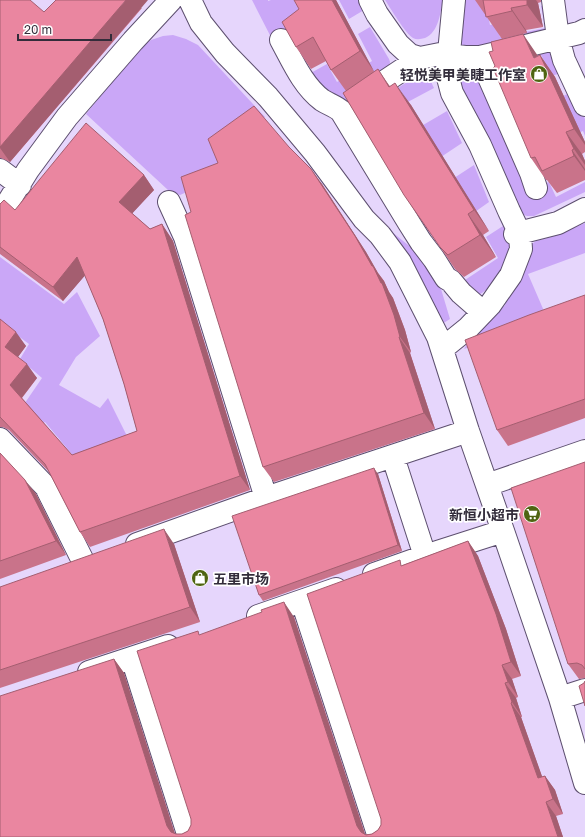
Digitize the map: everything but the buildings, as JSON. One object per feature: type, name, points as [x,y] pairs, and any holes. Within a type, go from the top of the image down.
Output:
[{"type":"street","points":[[0,212],[20,185],[28,170],[68,117],[133,41],[171,0]]},
{"type":"street","points":[[190,0],[201,23],[225,53],[268,97],[315,153],[364,219],[380,235],[400,262],[440,343],[468,431],[504,531],[560,698],[585,783]]},
{"type":"street","points":[[370,0],[377,14],[398,44],[410,55],[480,57],[585,30]]},
{"type":"street","points":[[440,343],[468,328],[490,305],[511,276],[521,249],[518,234],[501,211],[474,149],[445,95],[436,56],[447,21],[449,0]]},
{"type":"street","points":[[341,111],[436,56],[454,0]]},
{"type":"street","points":[[553,0],[558,38],[564,60],[585,104]]},
{"type":"street","points":[[280,40],[308,87],[322,100],[334,105],[341,111],[409,223],[446,278],[451,281],[461,293],[477,307]]},
{"type":"street","points":[[480,57],[536,188]]},
{"type":"street","points":[[0,170],[20,185]]},
{"type":"street","points":[[169,202],[185,237],[266,498]]},
{"type":"street","points":[[518,234],[558,223],[585,209]]},
{"type":"street","points":[[440,343],[486,299],[508,274],[515,257],[518,234]]},
{"type":"street","points":[[63,570],[266,498],[468,431]]},
{"type":"street","points":[[0,439],[46,487],[84,563]]},
{"type":"street","points":[[487,485],[585,451]]},
{"type":"street","points":[[393,457],[425,556]]},
{"type":"street","points":[[243,621],[302,602],[425,556],[504,531]]},
{"type":"street","points":[[302,602],[379,837]]},
{"type":"street","points":[[74,677],[184,641]]},
{"type":"street","points":[[132,658],[189,837]]},
{"type":"street","points":[[560,698],[585,690]]},
{"type":"shaded area","points":[[252,0],[294,0],[310,30],[275,45]]},
{"type":"shaded area","points":[[339,0],[359,0],[364,10],[349,19]]},
{"type":"shaded area","points":[[385,0],[443,0],[436,27],[430,35],[425,38],[418,39],[413,38],[406,31]]},
{"type":"shaded area","points":[[460,0],[485,0],[490,25],[497,23],[500,37],[545,28],[541,6],[547,5],[551,29],[481,49],[460,47]]},
{"type":"shaded area","points":[[370,27],[389,59],[389,66],[347,100],[336,97],[326,91],[309,74],[327,64],[337,82],[372,61],[358,34]]},
{"type":"shaded area","points":[[173,35],[198,45],[265,117],[216,154],[223,176],[180,195],[168,190],[86,114],[138,50],[151,40],[163,36]]},
{"type":"shaded area","points":[[547,49],[554,53],[585,119],[585,136],[583,131],[576,134],[560,98],[567,94],[558,74],[551,76],[541,55],[501,73]]},
{"type":"shaded area","points":[[467,66],[478,72],[544,184],[549,182],[556,197],[585,182],[585,192],[534,216],[521,214],[470,115],[457,75],[461,68]]},
{"type":"shaded area","points":[[422,72],[428,76],[434,88],[404,104],[395,90]]},
{"type":"shaded area","points":[[447,111],[462,143],[438,159],[418,128]]},
{"type":"shaded area","points":[[474,165],[489,202],[472,214],[451,180]]},
{"type":"shaded area","points":[[585,223],[585,253],[528,274],[547,318],[464,349],[470,340],[505,305],[524,250],[536,241],[551,237]]},
{"type":"shaded area","points":[[503,226],[511,240],[513,249],[494,282],[477,296],[462,282],[498,258],[486,237]]},
{"type":"shaded area","points":[[387,228],[428,261],[441,289],[450,319],[442,324]]},
{"type":"shaded area","points":[[0,257],[64,304],[77,292],[100,336],[76,357],[59,385],[100,408],[108,398],[130,442],[80,464],[45,422],[35,430],[16,416],[42,378],[20,359],[29,344],[2,324],[0,325]]},
{"type":"place","name":"轻悦美甲美睫工作室","points":[[539,74]]},
{"type":"place","name":"新恒小超市","points":[[532,514]]},
{"type":"place","name":"五里市场","points":[[200,578]]}]
